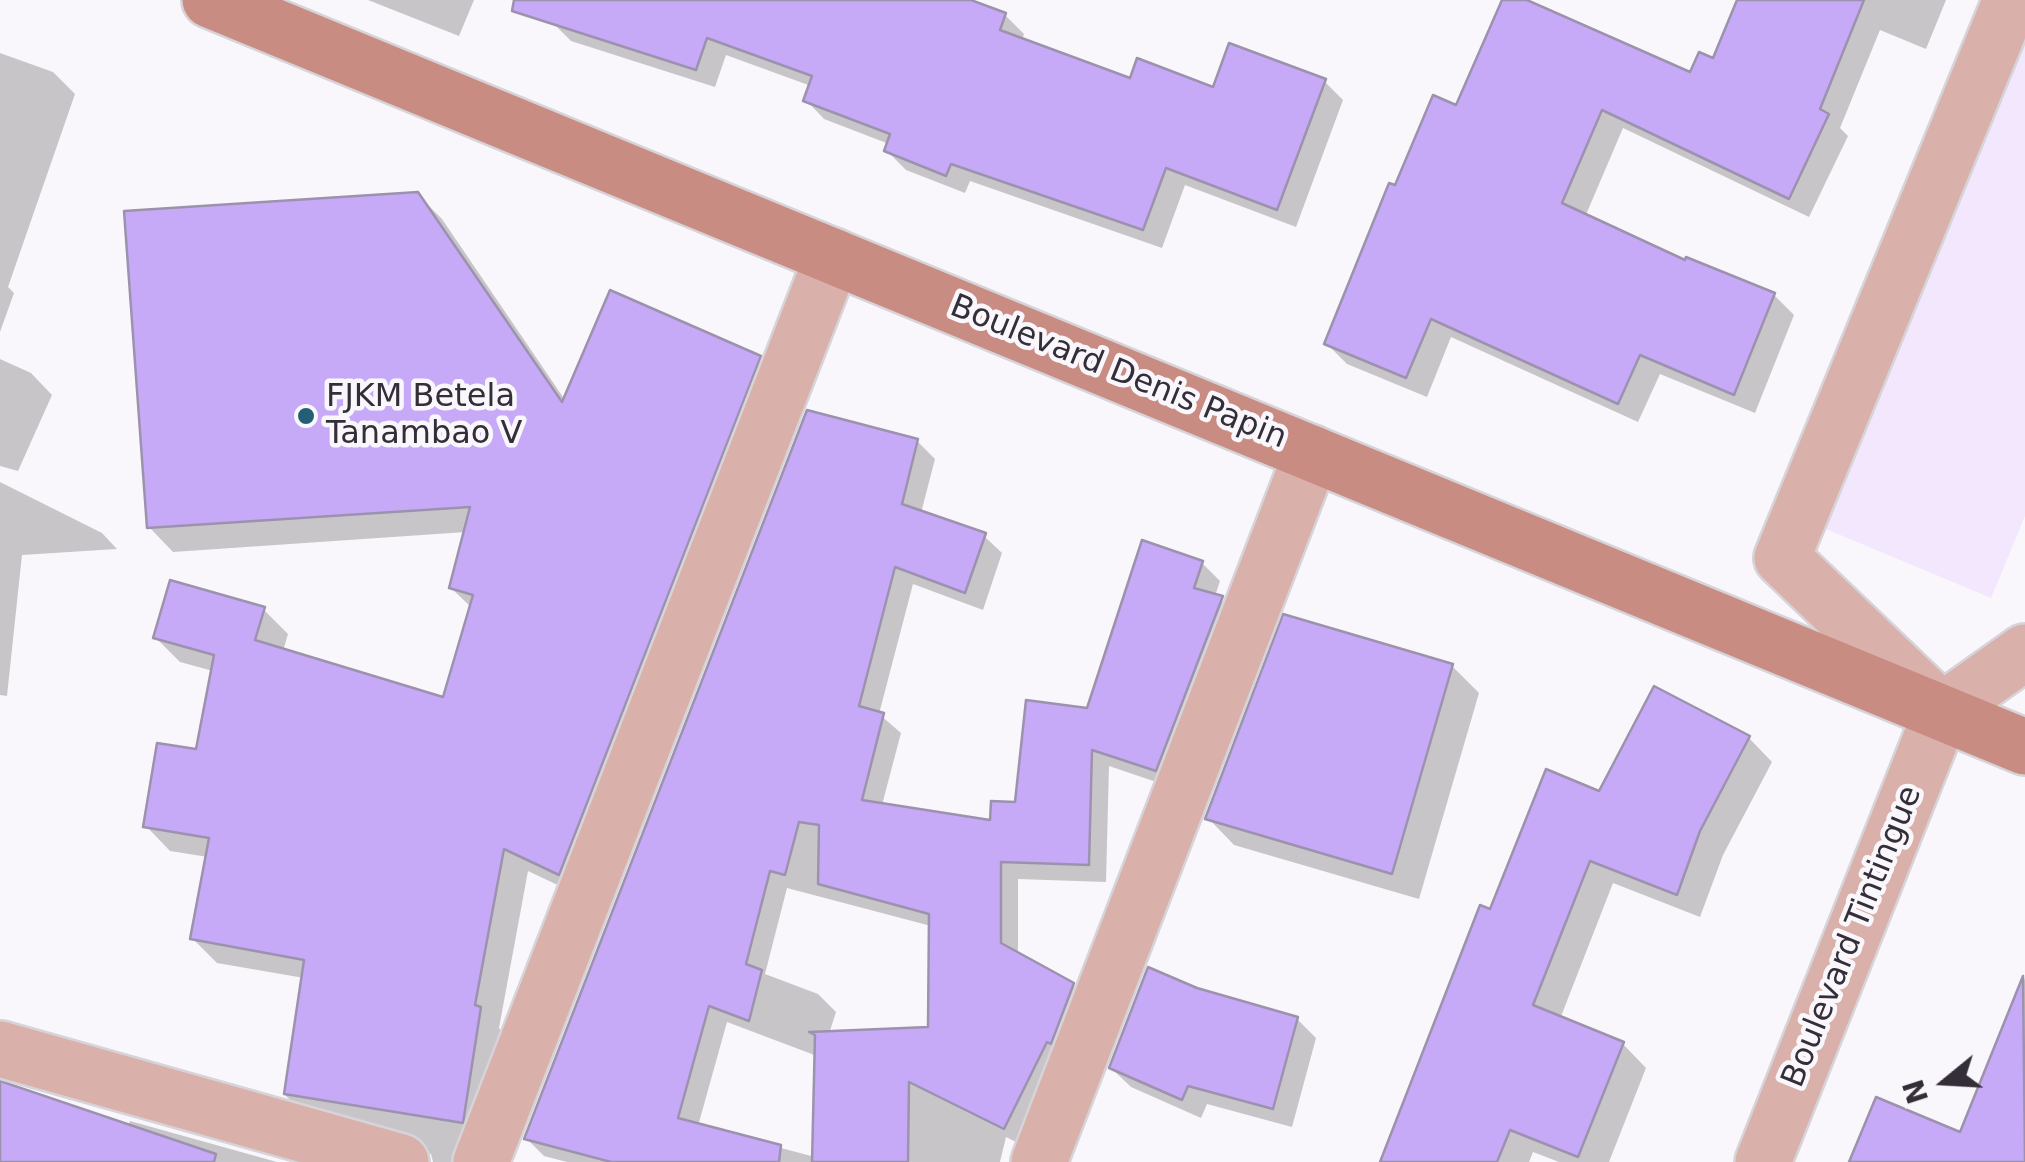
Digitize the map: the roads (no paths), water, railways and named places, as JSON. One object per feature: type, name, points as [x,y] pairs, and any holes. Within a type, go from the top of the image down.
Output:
[{"type":"main road","name":"Boulevard Denis Papin","points":[[210,0],[2025,747]]},
{"type":"street","points":[[2011,0],[1782,558],[1942,711],[2025,652]]},
{"type":"street","points":[[481,1162],[833,256]]},
{"type":"street","points":[[1039,1162],[1312,453]]},
{"type":"street","name":"Boulevard Tintingue","points":[[1763,1162],[1942,711]]},
{"type":"street","points":[[0,1048],[401,1162]]},
{"type":"place","name":"FJKM Betela Tanambao V","points":[[306,416]]}]
